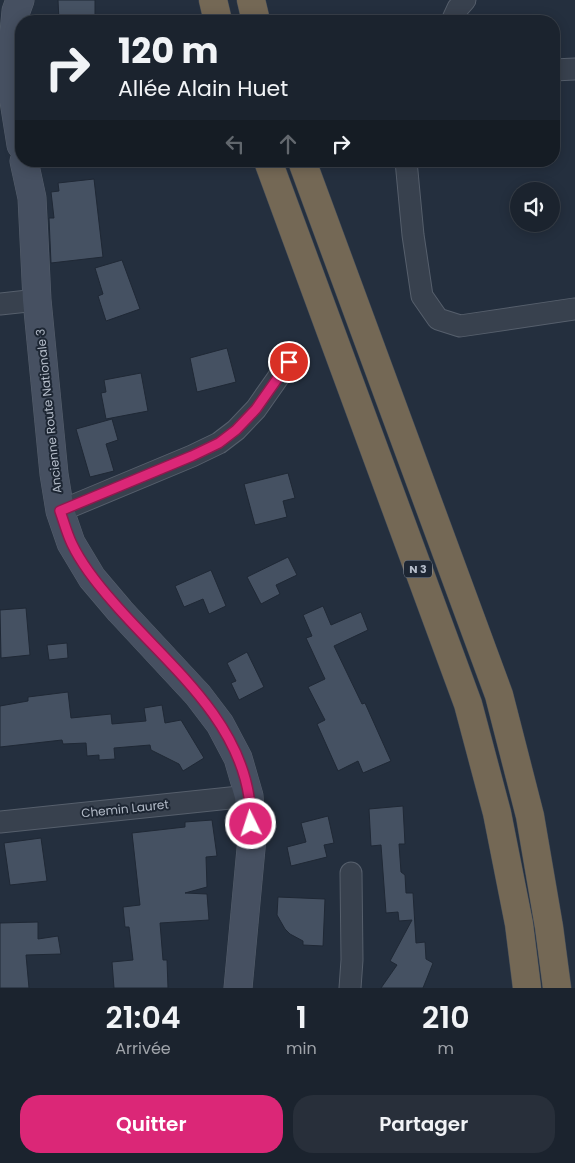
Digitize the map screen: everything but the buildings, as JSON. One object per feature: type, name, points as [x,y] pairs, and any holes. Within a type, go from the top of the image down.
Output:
[{"type":"highway","points":[[213,0],[217,15]]},
{"type":"highway","points":[[251,0],[255,15]]},
{"type":"highway","name":"N 3","points":[[270,167],[468,704],[497,813],[519,924],[527,988]]},
{"type":"highway","name":"N 3","points":[[304,167],[499,695],[530,816],[549,927],[557,988]]},
{"type":"main road","points":[[16,15],[20,0]]},
{"type":"main road","points":[[15,22],[10,76],[15,107]]},
{"type":"main road","name":"Ancienne Route Nationale 3","points":[[25,167],[32,198],[37,300],[54,474],[60,511],[71,544],[92,578],[198,695],[220,724],[238,758],[249,796],[252,838],[238,988]]},
{"type":"street","points":[[455,15],[465,0]]},
{"type":"street","points":[[560,70],[575,69]]},
{"type":"street","points":[[407,167],[413,236],[422,296],[438,319],[460,326],[574,308]]},
{"type":"street","points":[[0,304],[37,300]]},
{"type":"street","points":[[60,511],[219,443],[236,430],[256,409],[289,362]]},
{"type":"street","name":"Chemin Lauret","points":[[0,822],[249,796]]},
{"type":"street","points":[[350,988],[352,960],[351,873]]},
{"type":"route","points":[[251,824],[249,796],[238,758],[220,724],[198,695],[92,578],[71,544],[60,511],[219,443],[236,430],[256,409],[289,362]]}]
